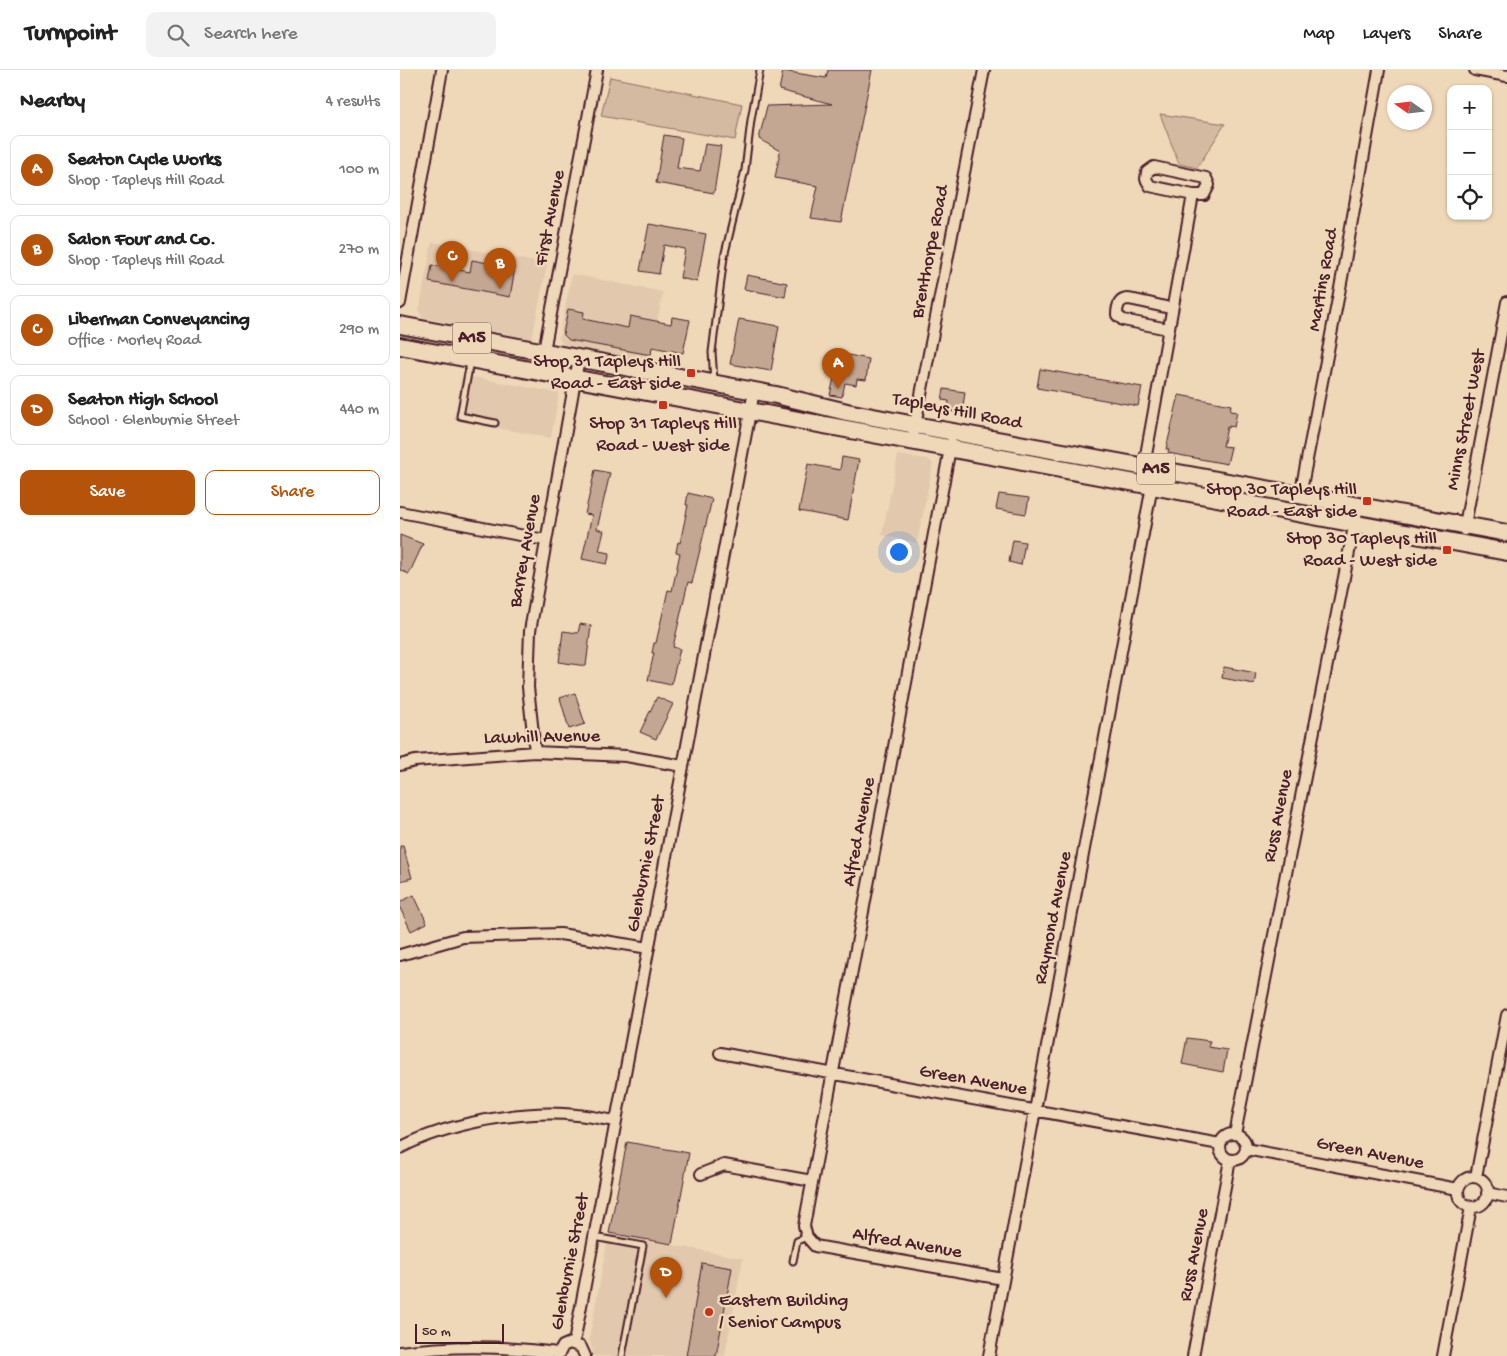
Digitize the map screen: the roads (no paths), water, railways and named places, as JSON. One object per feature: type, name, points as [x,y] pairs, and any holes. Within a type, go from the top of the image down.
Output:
[{"type":"main road","name":"Tapleys Hill Road","points":[[400,325],[754,391],[914,433]]},
{"type":"main road","name":"Tapleys Hill Road","points":[[400,346],[751,411],[1145,467],[1507,533]]},
{"type":"main road","name":"Tapleys Hill Road","points":[[952,440],[1152,486],[1507,552]]},
{"type":"street","points":[[400,303],[442,70]]},
{"type":"street","name":"First Avenue","points":[[540,372],[597,70]]},
{"type":"street","name":"Brenthorpe Road","points":[[914,433],[984,70]]},
{"type":"street","name":"Martins Road","points":[[1300,496],[1342,283],[1379,70]]},
{"type":"street","points":[[1475,70],[1507,76]]},
{"type":"street","points":[[1154,167],[1206,178],[1209,185],[1204,194],[1193,195],[1150,186],[1146,179],[1147,172],[1154,167]]},
{"type":"street","points":[[1152,486],[1145,467],[1193,195]]},
{"type":"street","points":[[1168,329],[1123,320],[1117,314],[1117,308],[1119,303],[1127,299],[1172,308]]},
{"type":"street","name":"Minns Street West","points":[[1461,543],[1507,302]]},
{"type":"street","name":"Barrey Avenue","points":[[535,752],[528,687],[530,631],[579,358]]},
{"type":"street","name":"Glenburnie Street","points":[[574,1343],[754,391]]},
{"type":"street","name":"Alfred Avenue","points":[[952,440],[804,1226],[806,1237],[815,1246],[1003,1279]]},
{"type":"street","name":"Raymond Avenue","points":[[989,1356],[1152,486]]},
{"type":"street","name":"Russ Avenue","points":[[1235,1134],[1358,506]]},
{"type":"street","points":[[400,512],[545,540]]},
{"type":"street","name":"Lawhill Avenue","points":[[400,765],[416,761],[535,752],[626,756],[683,766]]},
{"type":"street","points":[[400,955],[463,937],[551,934],[649,948]]},
{"type":"street","points":[[1476,1177],[1507,1015]]},
{"type":"street","name":"Green Avenue","points":[[720,1053],[1220,1144]]},
{"type":"street","points":[[400,1148],[454,1126],[520,1115],[575,1115],[615,1121]]},
{"type":"street","points":[[1235,1134],[1242,1137],[1246,1149],[1239,1159],[1230,1160],[1223,1156],[1220,1144],[1227,1135],[1235,1134]]},
{"type":"street","name":"Green Avenue","points":[[1246,1149],[1458,1189]]},
{"type":"street","name":"Russ Avenue","points":[[1193,1356],[1230,1160]]},
{"type":"street","points":[[701,1174],[724,1165],[812,1181]]},
{"type":"street","points":[[1476,1177],[1485,1183],[1487,1193],[1482,1204],[1471,1207],[1462,1203],[1459,1199],[1458,1189],[1462,1182],[1468,1178],[1476,1177]]},
{"type":"street","points":[[1487,1193],[1507,1197]]},
{"type":"street","points":[[1443,1356],[1471,1207]]},
{"type":"street","points":[[400,1352],[459,1346],[513,1348],[558,1354],[563,1346],[574,1343],[581,1347],[584,1356]]},
{"type":"lane","points":[[714,383],[712,352],[724,258],[745,170],[760,70]]},
{"type":"lane","points":[[471,359],[460,416],[495,423]]},
{"type":"lane","points":[[594,1236],[643,1246],[622,1356]]},
{"type":"lane","points":[[793,1262],[797,1241],[806,1237]]},
{"type":"place","name":"Liberman Conveyancing","points":[[452,282]]},
{"type":"place","name":"Salon Four and Co.","points":[[500,289]]},
{"type":"place","name":"Stop 31 Tapleys Hill Road - East side","points":[[691,373]]},
{"type":"place","name":"Seaton Cycle Works","points":[[838,389]]},
{"type":"place","name":"Stop 31 Tapleys Hill Road - West side","points":[[663,405]]},
{"type":"place","name":"Stop 30 Tapleys Hill Road - East side","points":[[1367,501]]},
{"type":"place","name":"Stop 30 Tapleys Hill Road - West side","points":[[1447,550]]},
{"type":"place","name":"Seaton High School","points":[[666,1298]]},
{"type":"place","name":"Eastern Building / Senior Campus","points":[[709,1312]]}]
